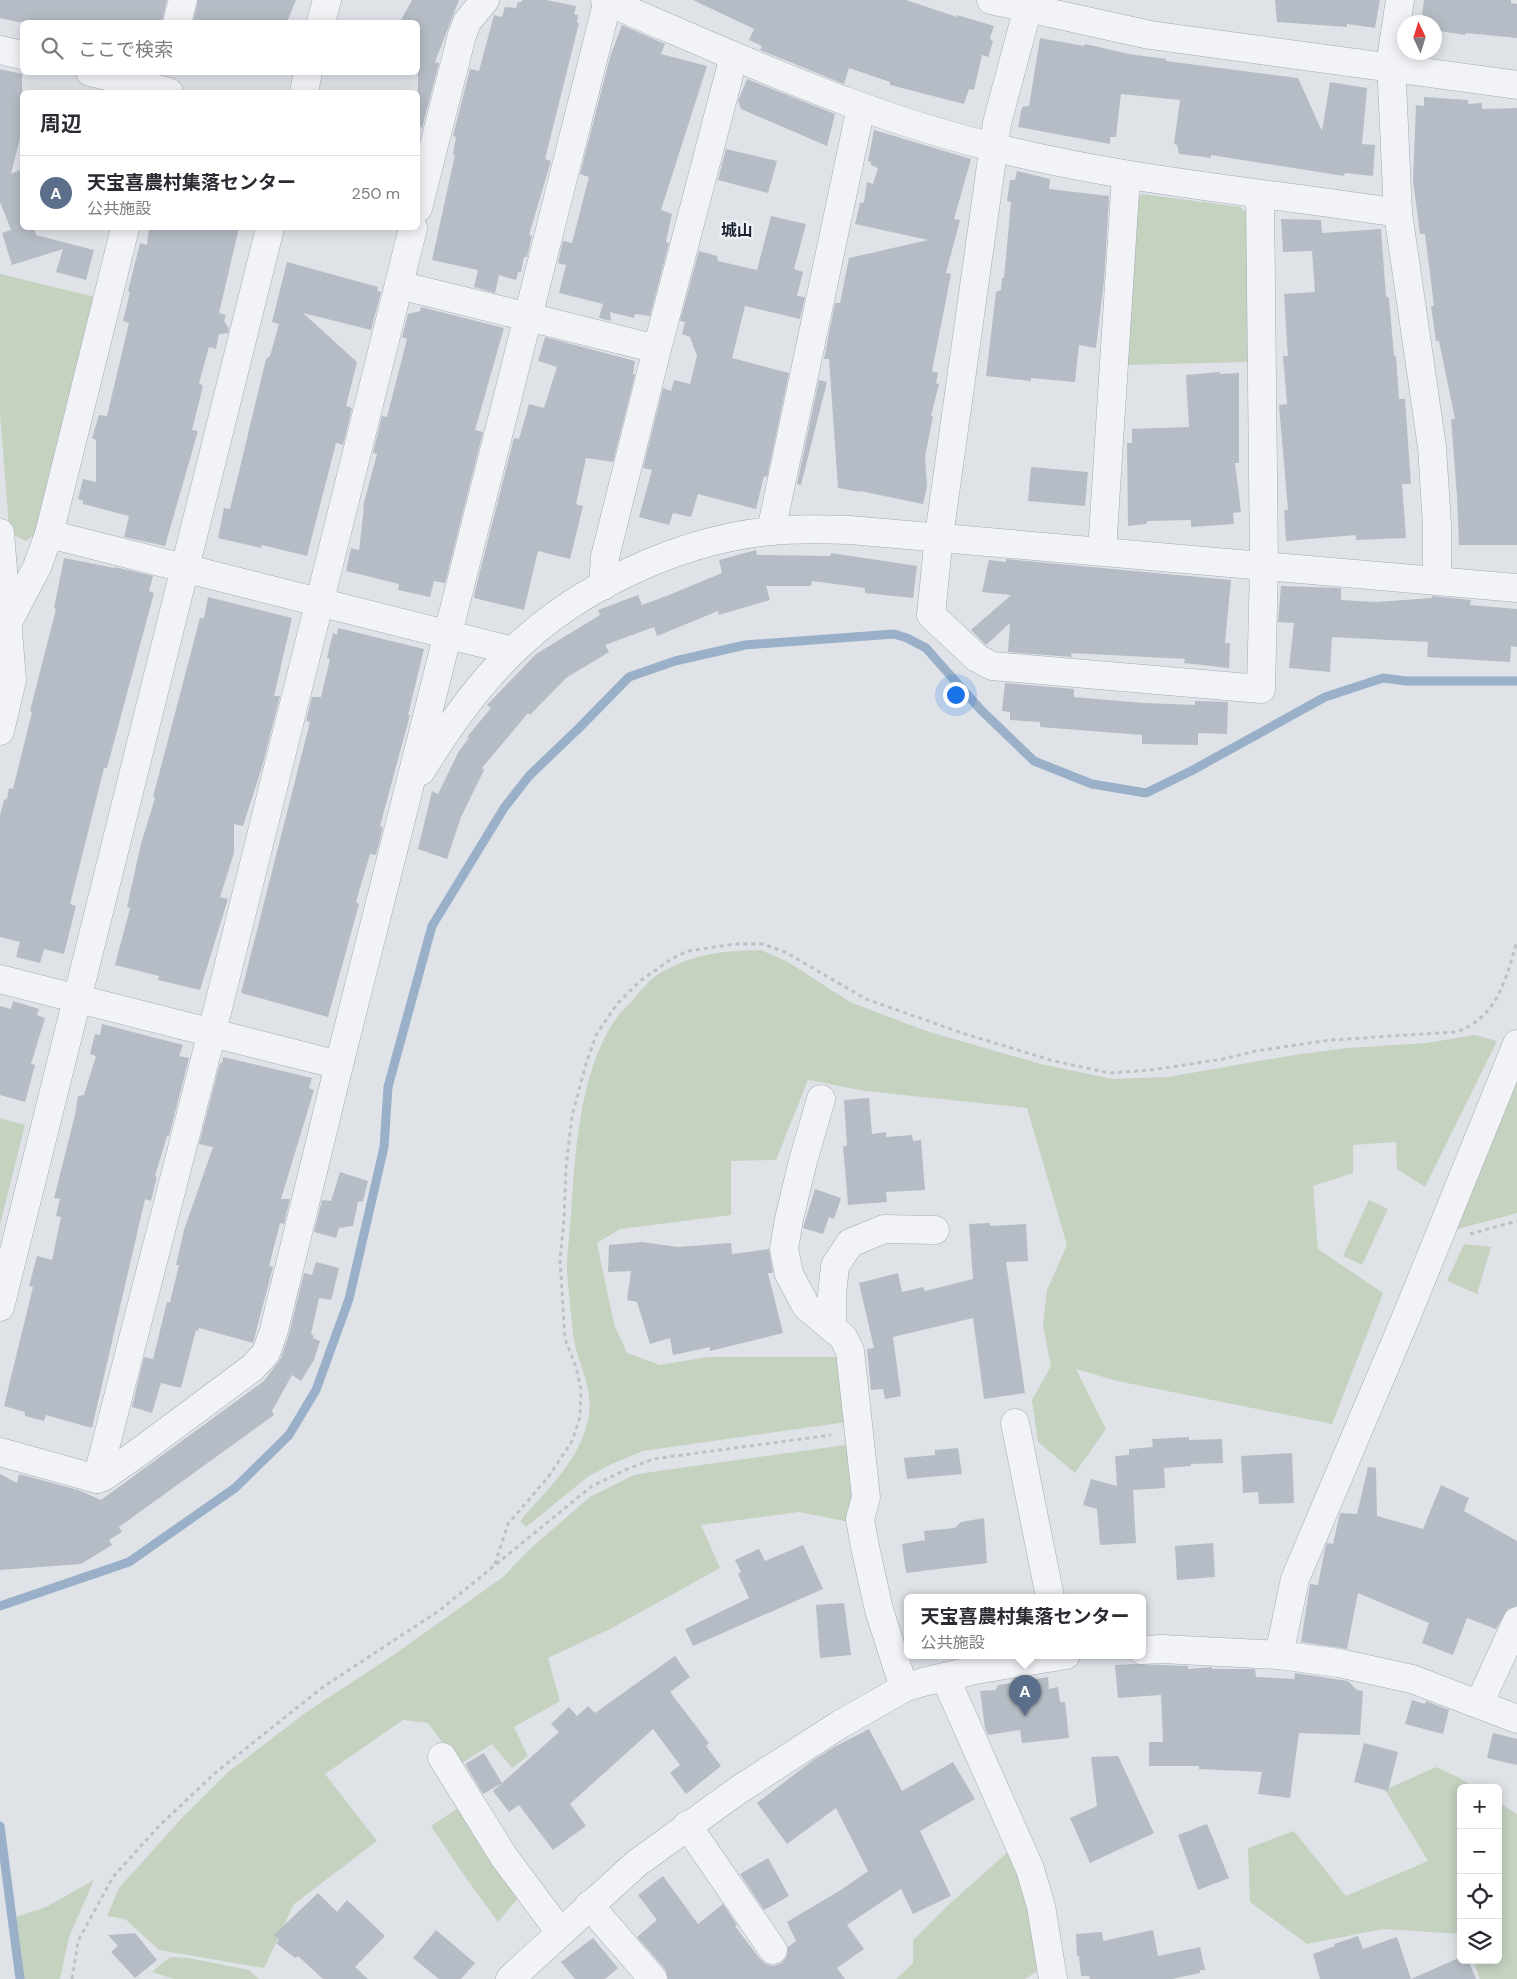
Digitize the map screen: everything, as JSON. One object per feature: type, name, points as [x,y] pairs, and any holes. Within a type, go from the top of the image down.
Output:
[{"type":"street","points":[[178,20],[183,0]]},
{"type":"street","points":[[322,20],[327,0]]},
{"type":"street","points":[[420,191],[424,156],[467,22],[485,0]]},
{"type":"street","points":[[0,1452],[97,1479],[110,1473],[135,1456],[252,1368],[266,1353],[274,1330],[607,0],[794,82],[933,131],[994,148],[1126,176],[1398,213]]},
{"type":"street","points":[[991,0],[1028,5],[1150,35],[1517,85]]},
{"type":"street","points":[[1400,0],[1392,67],[1398,213],[1432,448],[1437,525],[1437,580]]},
{"type":"street","points":[[1028,5],[998,123],[994,148],[939,536],[931,615],[977,658],[992,666],[1261,689],[1264,566],[1260,195]]},
{"type":"street","points":[[0,50],[20,55]]},
{"type":"street","points":[[602,586],[605,556],[734,56]]},
{"type":"street","points":[[105,75],[163,87]]},
{"type":"street","points":[[304,90],[307,75]]},
{"type":"street","points":[[771,531],[861,107]]},
{"type":"street","points":[[1102,551],[1126,176]]},
{"type":"street","points":[[8,622],[36,567],[49,534],[125,230]]},
{"type":"street","points":[[0,1307],[270,230]]},
{"type":"street","points":[[97,1479],[212,1032],[413,230]]},
{"type":"street","points":[[399,285],[657,349]]},
{"type":"street","points":[[408,792],[448,730],[479,690],[513,651],[550,618],[602,586],[691,547],[736,536],[771,531],[850,530],[939,536],[1517,588]]},
{"type":"street","points":[[0,533],[12,680],[0,731]]},
{"type":"street","points":[[49,534],[513,651]]},
{"type":"street","points":[[0,979],[339,1065]]},
{"type":"street","points":[[1279,1655],[1295,1579],[1438,1239],[1517,1044]]},
{"type":"street","points":[[822,1099],[803,1161],[785,1235],[784,1249],[789,1274],[806,1306],[843,1337],[850,1351],[866,1497],[860,1519],[879,1610],[904,1688]]},
{"type":"street","points":[[832,1327],[832,1294],[835,1266],[850,1242],[884,1230],[934,1230]]},
{"type":"street","points":[[1015,1424],[1049,1594]]},
{"type":"street","points":[[1479,1704],[1517,1621]]},
{"type":"street","points":[[1146,1650],[1279,1655],[1339,1663],[1412,1679],[1517,1719]]},
{"type":"street","points":[[510,1979],[637,1863],[687,1825],[758,1776],[823,1736],[904,1688],[975,1670],[1038,1659]]},
{"type":"street","points":[[945,1677],[1030,1869],[1041,1906],[1053,1979]]},
{"type":"street","points":[[442,1757],[504,1857],[560,1932]]},
{"type":"street","points":[[687,1825],[772,1950]]},
{"type":"street","points":[[589,1905],[653,1979]]},
{"type":"path","points":[[494,1564],[508,1524],[549,1476],[572,1441],[580,1417],[581,1389],[576,1367],[565,1339],[560,1260],[566,1168],[572,1116],[586,1064],[596,1035],[617,1004],[640,981],[673,958],[688,951],[725,945],[763,944],[785,952],[866,1000],[965,1034],[1054,1061],[1110,1073],[1151,1070],[1330,1040],[1420,1035],[1463,1029],[1478,1021],[1494,1002],[1505,983],[1517,941]]},
{"type":"path","points":[[1438,1239],[1461,1236],[1517,1221]]},
{"type":"path","points":[[72,1979],[78,1941],[113,1877],[158,1827],[215,1773],[323,1686],[440,1610],[494,1564],[592,1486],[653,1459],[859,1432]]},
{"type":"green space","points":[[1142,194],[1240,207],[1247,213],[1249,362],[1126,365],[1134,203]]},
{"type":"green space","points":[[0,274],[95,297],[34,535],[26,541],[13,535],[9,527],[0,413]]},
{"type":"green space","points":[[761,950],[788,962],[850,1002],[926,1031],[1041,1064],[1112,1079],[1168,1077],[1294,1055],[1348,1048],[1426,1043],[1475,1035],[1497,1041],[1425,1187],[1397,1169],[1396,1142],[1353,1145],[1353,1173],[1313,1186],[1318,1249],[1383,1293],[1332,1424],[1117,1381],[1076,1369],[1106,1429],[1075,1473],[1038,1442],[1032,1400],[1051,1366],[1043,1326],[1047,1290],[1067,1245],[1027,1108],[865,1091],[808,1080],[776,1160],[731,1161],[731,1215],[620,1229],[597,1243],[614,1324],[627,1353],[660,1365],[708,1357],[839,1357],[847,1422],[643,1451],[589,1476],[526,1527],[520,1521],[572,1459],[585,1430],[589,1414],[589,1392],[577,1354],[573,1333],[567,1262],[577,1140],[586,1090],[602,1043],[620,1014],[642,989],[660,973],[685,961],[709,954]]},
{"type":"green space","points":[[1517,1082],[1517,1213],[1454,1230]]},
{"type":"green space","points":[[0,1118],[25,1125],[0,1225]]},
{"type":"green space","points":[[1369,1200],[1388,1209],[1362,1265],[1343,1256]]},
{"type":"green space","points":[[1464,1244],[1491,1247],[1477,1294],[1447,1281]]},
{"type":"green space","points":[[853,1444],[852,1507],[849,1522],[799,1512],[701,1525],[720,1568],[612,1628],[548,1658],[560,1701],[514,1727],[528,1756],[512,1768],[492,1744],[459,1765],[428,1723],[403,1720],[325,1774],[377,1841],[294,1904],[264,1968],[159,1950],[125,1919],[107,1916],[119,1888],[180,1820],[227,1773],[305,1713],[395,1654],[503,1577],[531,1548],[590,1497],[634,1475]]},
{"type":"green space","points":[[1436,1767],[1469,1784],[1457,1784],[1457,1934],[1383,1929],[1307,1944],[1250,1902],[1248,1848],[1294,1831],[1346,1896],[1428,1861],[1385,1790]]},
{"type":"green space","points":[[1502,1805],[1517,1814],[1517,1979],[1480,1979],[1474,1964],[1502,1964]]},
{"type":"green space","points":[[458,1808],[519,1897],[498,1922],[431,1826]]},
{"type":"green space","points":[[1010,1850],[1033,1909],[1042,1968],[1025,1979],[896,1979],[913,1963],[913,1940],[946,1907]]},
{"type":"green space","points":[[94,1880],[69,1937],[60,1979],[22,1979],[13,1918],[46,1907]]},
{"type":"green space","points":[[170,1957],[189,1958],[249,1970],[259,1979],[174,1979],[152,1972]]},
{"type":"building","points":[[0,0],[167,0],[162,20],[20,20],[18,22],[0,18]]},
{"type":"building","points":[[198,0],[296,0],[288,20],[193,20]]},
{"type":"building","points":[[412,0],[459,0],[435,62],[439,63],[422,128],[420,127],[420,90],[418,90],[418,75],[420,75],[420,20],[401,20]]},
{"type":"building","points":[[522,0],[546,0],[576,6],[574,14],[578,15],[577,23],[579,23],[545,159],[551,161],[529,235],[532,236],[527,257],[524,257],[521,272],[518,272],[516,280],[499,275],[495,293],[474,287],[478,270],[432,260],[455,155],[453,154],[456,137],[453,136],[470,69],[479,71],[494,15],[502,17],[505,7],[516,8],[518,2],[522,2]]},
{"type":"building","points":[[693,0],[906,0],[957,17],[957,15],[994,26],[990,38],[993,42],[988,57],[982,55],[974,90],[969,89],[964,104],[890,85],[890,82],[849,68],[844,84],[760,50],[762,46],[749,40],[754,29]]},
{"type":"building","points":[[1275,0],[1380,0],[1375,28],[1347,24],[1347,27],[1277,22]]},
{"type":"building","points":[[1424,0],[1511,0],[1511,3],[1517,4],[1517,38],[1466,33],[1465,35],[1442,31],[1442,15],[1422,15]]},
{"type":"building","points":[[622,25],[665,44],[661,54],[707,66],[661,210],[672,214],[666,242],[669,243],[650,316],[635,314],[634,318],[610,312],[611,321],[599,318],[603,304],[559,293],[566,265],[558,263],[563,241],[572,243],[589,177],[580,174],[610,57]]},
{"type":"building","points":[[1040,38],[1084,46],[1085,44],[1129,54],[1166,59],[1166,61],[1298,78],[1322,131],[1330,82],[1367,88],[1362,144],[1375,145],[1373,176],[1345,173],[1344,176],[1211,155],[1211,158],[1179,154],[1177,145],[1174,144],[1180,100],[1121,94],[1116,137],[1110,137],[1110,144],[1018,127],[1022,107],[1029,106]]},
{"type":"building","points":[[0,69],[22,75],[22,90],[20,90],[20,138],[11,174],[20,170],[20,230],[35,230],[36,235],[94,250],[86,280],[56,272],[63,249],[12,265],[2,233],[11,230],[0,202]]},
{"type":"building","points":[[747,79],[835,114],[827,146],[741,109],[738,101]]},
{"type":"building","points":[[1424,97],[1468,100],[1468,104],[1482,103],[1482,109],[1517,108],[1517,545],[1459,545],[1451,419],[1455,419],[1439,341],[1436,341],[1431,306],[1434,306],[1425,234],[1420,234],[1413,181],[1416,105],[1424,106]]},
{"type":"building","points":[[874,130],[971,159],[954,219],[960,220],[946,273],[951,274],[932,371],[938,373],[936,383],[939,384],[931,416],[933,416],[925,457],[927,487],[923,504],[838,488],[829,359],[824,359],[835,303],[840,303],[849,258],[928,240],[855,224],[860,203],[864,202],[867,182],[873,184],[878,168],[871,165],[871,162],[868,161]]},
{"type":"building","points":[[726,149],[777,161],[768,193],[718,180]]},
{"type":"building","points":[[1017,171],[1050,179],[1049,189],[1109,196],[1104,281],[1096,348],[1079,345],[1075,382],[1031,378],[1031,381],[986,376],[996,292],[1001,290],[1002,278],[1004,278],[1011,202],[1007,201],[1010,180],[1015,180]]},
{"type":"building","points":[[771,216],[806,224],[794,269],[803,272],[797,296],[805,297],[800,319],[745,306],[732,358],[789,373],[767,477],[764,476],[756,509],[698,494],[691,517],[673,513],[669,525],[639,517],[652,470],[643,468],[663,388],[671,391],[674,380],[690,384],[697,356],[690,337],[682,334],[685,322],[680,321],[699,251],[717,256],[718,261],[757,270]]},
{"type":"building","points":[[1281,219],[1321,220],[1322,233],[1381,229],[1386,296],[1389,298],[1399,399],[1405,399],[1411,484],[1402,484],[1406,538],[1356,540],[1356,535],[1286,541],[1284,510],[1288,510],[1279,405],[1287,404],[1283,356],[1288,356],[1284,294],[1315,292],[1312,251],[1283,252]]},
{"type":"building","points":[[149,230],[239,230],[219,313],[226,315],[224,321],[229,329],[228,333],[219,334],[216,349],[209,347],[199,383],[203,386],[192,430],[198,431],[165,546],[124,537],[129,516],[83,504],[83,501],[78,499],[83,479],[96,482],[96,440],[92,438],[99,415],[107,416],[129,323],[123,321],[130,292],[128,291],[140,243],[147,245]]},
{"type":"building","points":[[287,262],[378,287],[377,291],[381,292],[371,330],[303,313],[357,362],[346,406],[352,408],[343,445],[336,443],[307,556],[262,545],[261,548],[218,538],[224,508],[230,509],[266,359],[270,356],[279,324],[272,322]]},
{"type":"building","points":[[421,307],[504,328],[475,430],[483,432],[445,583],[434,581],[430,597],[398,590],[399,584],[346,571],[351,548],[359,550],[363,506],[377,454],[373,453],[382,416],[387,417],[407,339],[402,337],[408,314],[420,311]]},
{"type":"building","points":[[545,337],[635,361],[633,374],[635,375],[613,462],[586,458],[576,504],[583,506],[570,559],[538,551],[524,610],[474,598],[514,438],[519,439],[529,404],[544,408],[557,367],[538,361]]},
{"type":"building","points":[[1220,372],[1220,374],[1239,373],[1239,463],[1235,463],[1241,512],[1233,513],[1234,524],[1191,527],[1191,520],[1148,521],[1146,524],[1128,526],[1127,443],[1132,443],[1132,429],[1189,427],[1186,375]]},
{"type":"building","points":[[819,380],[827,382],[801,485],[797,484]]},
{"type":"building","points":[[1031,467],[1088,472],[1085,506],[1028,501]]},
{"type":"building","points":[[756,550],[757,555],[830,556],[831,553],[917,566],[913,598],[865,593],[865,588],[812,581],[811,586],[766,586],[770,600],[719,615],[718,611],[657,636],[654,627],[605,645],[609,652],[566,678],[530,715],[528,713],[482,768],[484,770],[461,817],[447,859],[418,849],[432,791],[438,794],[459,751],[469,738],[467,737],[491,708],[487,705],[536,654],[600,615],[598,610],[638,595],[642,605],[669,595],[722,573],[719,560]]},
{"type":"building","points":[[64,558],[153,576],[149,591],[154,593],[107,768],[104,768],[70,904],[76,906],[64,954],[44,949],[40,963],[16,957],[20,942],[0,937],[0,815],[4,800],[7,799],[9,788],[13,789],[32,712],[30,711],[56,609],[54,608]]},
{"type":"building","points":[[1006,559],[1231,580],[1225,643],[1230,643],[1229,668],[1184,663],[1185,659],[1071,653],[1072,657],[1008,652],[1010,623],[986,645],[971,630],[1011,595],[982,592],[989,560],[1006,562]]},
{"type":"building","points":[[1281,586],[1341,588],[1341,600],[1376,602],[1432,598],[1432,596],[1471,600],[1470,605],[1517,609],[1517,647],[1511,646],[1510,662],[1427,657],[1428,642],[1332,637],[1330,672],[1289,668],[1294,623],[1278,622]]},
{"type":"building","points":[[208,597],[292,618],[274,696],[280,696],[262,767],[243,826],[234,824],[234,853],[220,897],[228,899],[200,990],[158,980],[159,976],[115,965],[130,908],[127,907],[141,844],[155,798],[153,797],[200,618],[204,618]]},
{"type":"building","points":[[338,628],[424,649],[408,715],[410,715],[380,826],[383,827],[376,855],[370,854],[356,902],[359,904],[328,1017],[241,993],[310,722],[306,721],[312,697],[321,697],[330,659],[327,658],[333,633],[337,635]]},
{"type":"building","points":[[1005,683],[1074,689],[1074,697],[1144,703],[1195,705],[1195,701],[1228,702],[1227,734],[1198,733],[1198,745],[1142,744],[1142,735],[1040,727],[1040,722],[1010,720],[1010,712],[1002,711]]},
{"type":"building","points":[[13,1001],[39,1009],[37,1015],[45,1018],[31,1064],[35,1065],[25,1102],[0,1095],[0,1006],[11,1009]]},
{"type":"building","points":[[102,1024],[183,1045],[179,1056],[189,1058],[169,1136],[167,1136],[155,1176],[157,1177],[151,1201],[145,1199],[92,1428],[46,1415],[44,1421],[25,1416],[25,1412],[4,1406],[33,1287],[29,1286],[37,1256],[52,1260],[61,1217],[56,1216],[60,1199],[54,1198],[78,1096],[84,1095],[96,1056],[90,1054],[95,1034],[100,1035]]},
{"type":"building","points":[[223,1057],[312,1078],[309,1088],[314,1090],[281,1199],[290,1199],[284,1224],[280,1223],[269,1266],[273,1267],[253,1343],[199,1328],[198,1331],[196,1330],[181,1388],[161,1383],[152,1413],[132,1407],[144,1357],[153,1359],[167,1302],[170,1302],[179,1265],[176,1265],[184,1230],[213,1147],[199,1144]]},
{"type":"building","points":[[869,1098],[872,1134],[886,1132],[886,1137],[912,1135],[913,1141],[921,1140],[925,1190],[886,1192],[887,1202],[848,1205],[843,1146],[847,1146],[844,1100]]},
{"type":"building","points":[[340,1172],[368,1181],[363,1201],[358,1202],[353,1226],[339,1228],[336,1238],[314,1232],[322,1200],[331,1201]]},
{"type":"building","points":[[815,1189],[841,1198],[834,1219],[829,1217],[823,1234],[803,1228]]},
{"type":"building","points":[[990,1223],[990,1226],[1026,1224],[1028,1261],[1006,1262],[1025,1393],[984,1399],[973,1318],[893,1337],[901,1396],[885,1399],[883,1389],[871,1390],[867,1349],[874,1348],[859,1283],[898,1273],[902,1292],[923,1287],[925,1291],[973,1279],[969,1224]]},
{"type":"building","points":[[642,1242],[678,1247],[731,1243],[732,1254],[769,1249],[773,1273],[768,1273],[783,1333],[710,1351],[710,1347],[673,1355],[670,1338],[650,1344],[637,1302],[627,1300],[631,1271],[608,1272],[609,1245]]},
{"type":"building","points":[[316,1262],[339,1268],[331,1300],[319,1298],[311,1334],[314,1336],[313,1338],[320,1341],[314,1360],[301,1381],[292,1375],[272,1411],[274,1415],[119,1527],[122,1532],[109,1540],[112,1545],[81,1564],[0,1570],[0,1474],[17,1483],[19,1474],[78,1490],[101,1500],[264,1381],[281,1358],[304,1273],[312,1275]]},
{"type":"building","points":[[1189,1437],[1189,1440],[1222,1439],[1223,1463],[1191,1464],[1191,1466],[1164,1468],[1165,1488],[1133,1490],[1136,1543],[1100,1545],[1097,1509],[1083,1505],[1091,1479],[1117,1486],[1115,1456],[1129,1455],[1129,1449],[1153,1447],[1152,1439]]},
{"type":"building","points":[[958,1448],[962,1474],[907,1479],[904,1458],[935,1455],[935,1450]]},
{"type":"building","points":[[1292,1453],[1294,1503],[1259,1504],[1258,1492],[1243,1493],[1241,1456]]},
{"type":"building","points":[[1368,1467],[1376,1468],[1377,1516],[1423,1529],[1441,1485],[1469,1498],[1464,1511],[1517,1541],[1517,1606],[1508,1609],[1496,1629],[1467,1618],[1453,1655],[1422,1643],[1429,1623],[1358,1593],[1347,1649],[1301,1642],[1310,1584],[1318,1585],[1325,1549],[1327,1543],[1333,1544],[1340,1513],[1357,1514]]},
{"type":"building","points":[[984,1518],[987,1563],[906,1573],[902,1544],[925,1540],[924,1531],[955,1528],[961,1522]]},
{"type":"building","points":[[1213,1543],[1215,1577],[1177,1580],[1175,1546]]},
{"type":"building","points":[[803,1545],[823,1589],[693,1646],[685,1629],[749,1598],[738,1574],[741,1572],[735,1560],[759,1549],[765,1561]]},
{"type":"building","points":[[844,1603],[851,1655],[820,1658],[816,1605]]},
{"type":"building","points":[[675,1656],[690,1677],[670,1692],[709,1743],[706,1746],[721,1766],[686,1794],[670,1773],[680,1765],[653,1729],[570,1804],[586,1826],[553,1850],[519,1805],[509,1812],[493,1791],[559,1732],[551,1724],[569,1707],[577,1716],[588,1706],[595,1713]]},
{"type":"building","points":[[1115,1665],[1188,1666],[1188,1669],[1212,1667],[1212,1669],[1255,1669],[1256,1677],[1294,1679],[1295,1673],[1348,1681],[1357,1690],[1363,1691],[1360,1735],[1299,1733],[1290,1798],[1258,1794],[1262,1772],[1199,1769],[1199,1766],[1149,1766],[1149,1742],[1163,1742],[1161,1695],[1118,1698]]},
{"type":"building","points":[[1048,1677],[1049,1689],[1058,1687],[1060,1702],[1065,1702],[1069,1738],[1022,1743],[1020,1730],[988,1735],[985,1728],[980,1691],[996,1690],[998,1685]]},
{"type":"building","points":[[1412,1700],[1425,1704],[1426,1701],[1449,1710],[1443,1734],[1405,1724]]},
{"type":"building","points":[[869,1729],[902,1791],[953,1762],[975,1799],[920,1831],[951,1896],[913,1914],[901,1889],[847,1925],[864,1949],[837,1968],[845,1979],[668,1979],[665,1969],[637,1937],[657,1920],[638,1895],[663,1876],[698,1924],[723,1904],[737,1925],[735,1926],[760,1959],[766,1964],[774,1966],[782,1963],[787,1956],[788,1947],[796,1941],[787,1922],[844,1888],[868,1871],[836,1808],[787,1844],[757,1803],[812,1761]]},
{"type":"building","points":[[1493,1733],[1517,1739],[1517,1765],[1487,1758]]},
{"type":"building","points":[[1364,1743],[1398,1752],[1388,1791],[1354,1782]]},
{"type":"building","points":[[484,1753],[502,1783],[483,1794],[465,1764]]},
{"type":"building","points":[[1118,1756],[1154,1833],[1090,1863],[1070,1818],[1097,1806],[1091,1757]]},
{"type":"building","points":[[1207,1824],[1229,1878],[1198,1890],[1178,1835]]},
{"type":"building","points":[[768,1858],[789,1896],[764,1910],[740,1874]]},
{"type":"building","points":[[318,1893],[337,1912],[347,1900],[385,1936],[355,1967],[368,1979],[323,1979],[298,1956],[295,1958],[276,1943],[279,1940],[274,1935]]},
{"type":"building","points":[[436,1930],[475,1963],[461,1979],[439,1979],[413,1958]]},
{"type":"building","points":[[1153,1930],[1158,1956],[1200,1947],[1205,1970],[1200,1970],[1200,1973],[1172,1979],[1090,1979],[1089,1976],[1081,1976],[1079,1956],[1077,1956],[1076,1934],[1102,1932],[1103,1941]]},
{"type":"building","points":[[135,1933],[157,1960],[135,1978],[111,1952],[118,1946],[108,1935]]},
{"type":"building","points":[[1358,1936],[1363,1949],[1397,1937],[1411,1979],[1320,1979],[1313,1954]]},
{"type":"building","points":[[593,1938],[618,1968],[605,1979],[575,1979],[561,1962]]},
{"type":"building","points":[[1457,1959],[1457,1964],[1470,1964],[1476,1979],[1411,1979]]},
{"type":"waterway","points":[[0,1606],[129,1562],[235,1488],[289,1435],[316,1390],[349,1299],[384,1147],[388,1087],[432,926],[504,808],[529,776],[629,677],[675,661],[745,645],[894,634],[907,638],[926,648],[981,710],[1034,761],[1092,784],[1146,793],[1191,771],[1325,697],[1383,678],[1406,681],[1517,681]]},
{"type":"waterway","points":[[0,1826],[20,1979]]},
{"type":"place","name":"天宝喜農村集落センター","points":[[1025,1716]]},
{"type":"district","name":"城山","points":[[737,230]]}]
